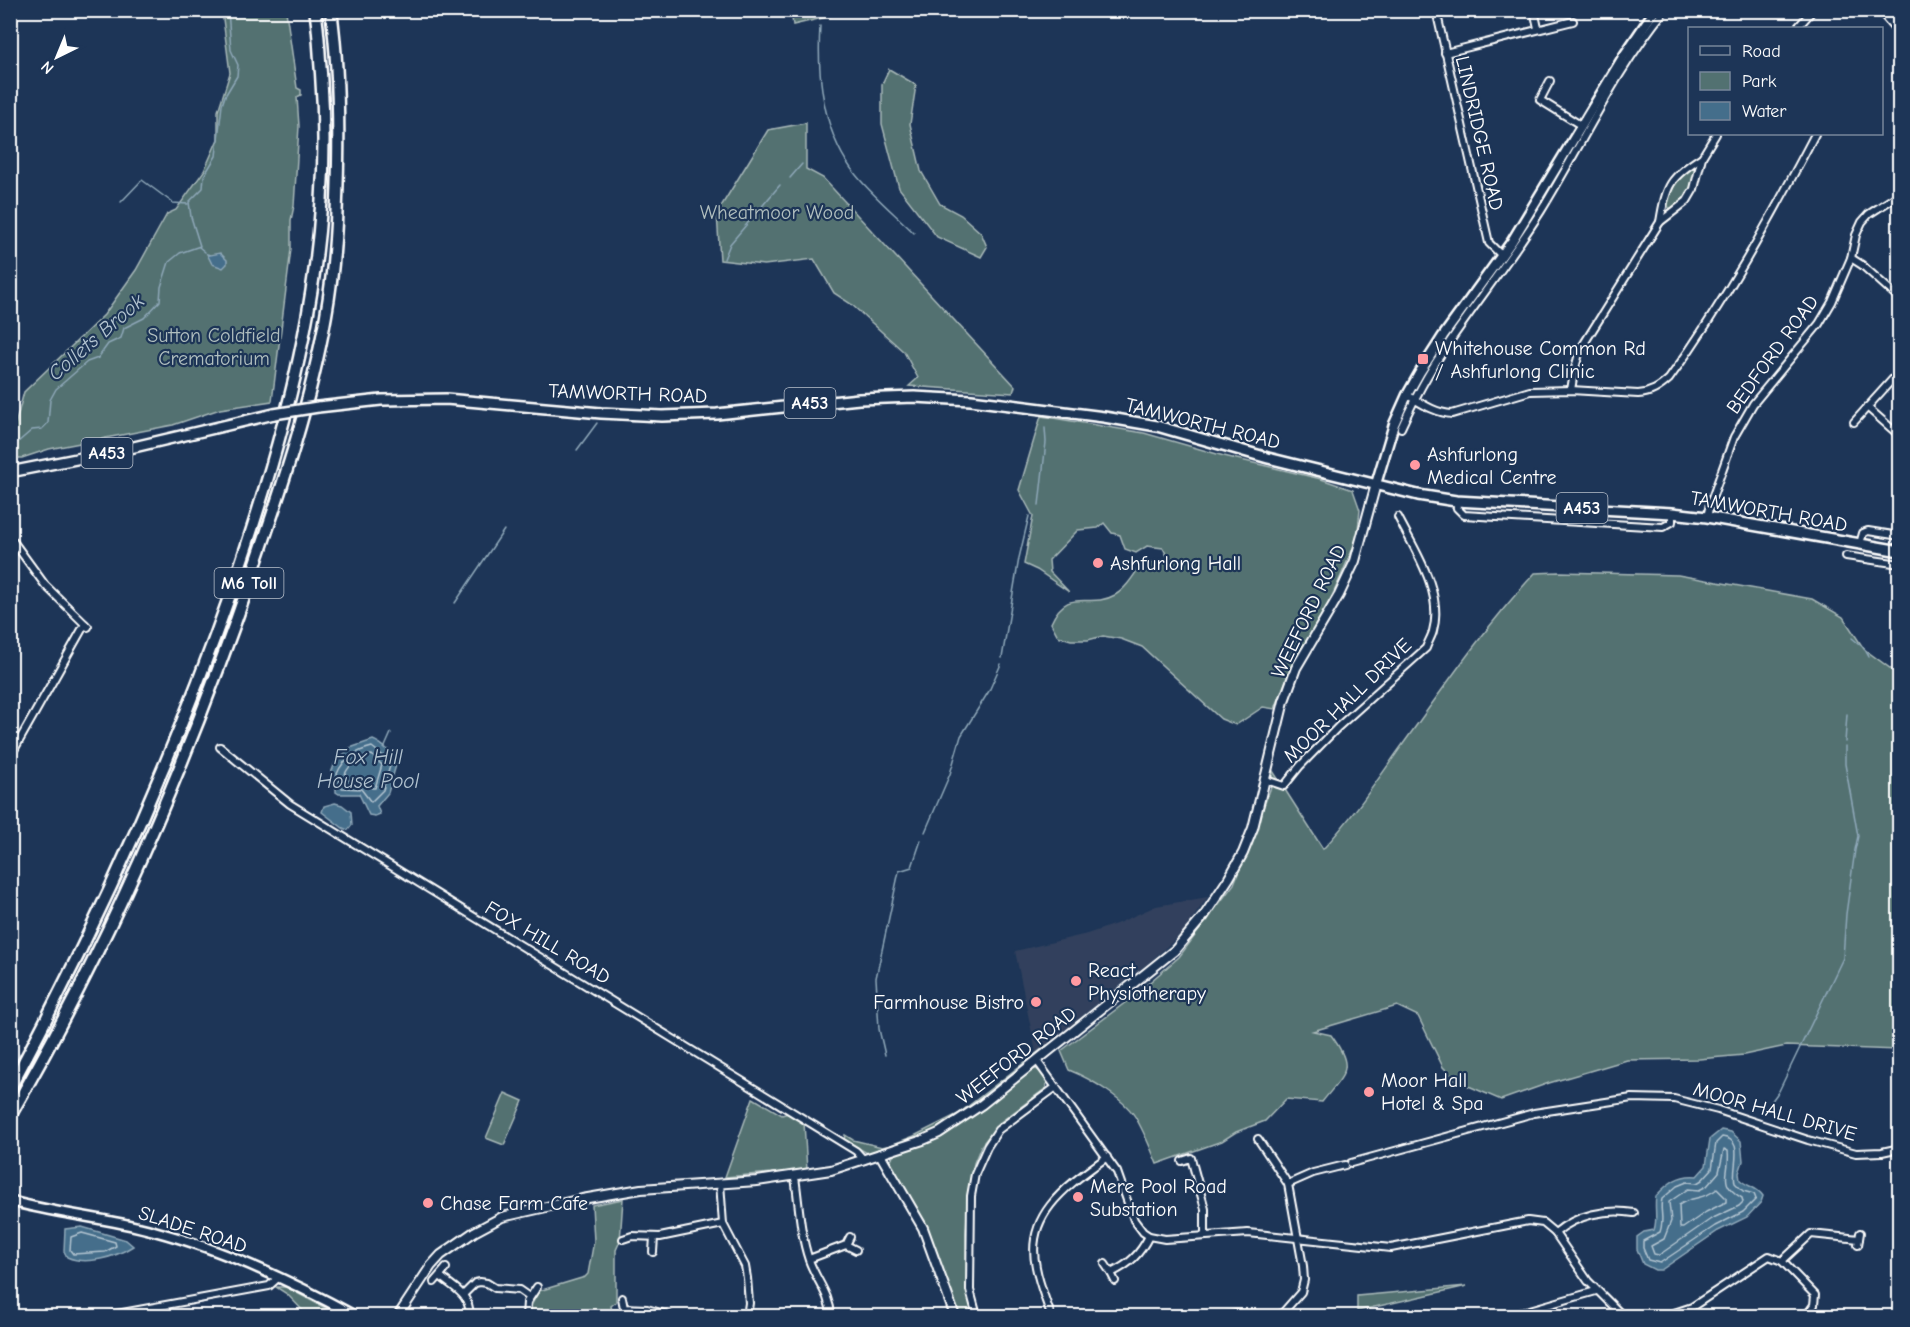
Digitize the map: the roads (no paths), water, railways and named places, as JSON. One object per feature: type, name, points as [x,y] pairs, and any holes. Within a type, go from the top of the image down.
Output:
[{"type":"highway","name":"M6 Toll","points":[[10,1088],[69,977],[157,785],[220,625],[278,446],[309,315],[324,184],[324,117],[315,10]]},
{"type":"highway","name":"M6 Toll","points":[[10,1116],[78,991],[154,828],[231,635],[271,520],[298,431],[326,315],[337,225],[339,104],[332,10]]},
{"type":"main road","points":[[1376,484],[1390,437],[1439,342],[1503,259],[1582,126],[1606,92],[1623,57],[1655,10]]},
{"type":"main road","name":"TAMWORTH ROAD","points":[[10,472],[117,451],[274,414],[381,400],[446,399],[662,416],[717,414],[859,399],[914,397],[971,400],[1139,423],[1418,495],[1456,501],[1672,513],[1707,517],[1899,551]]},
{"type":"main road","name":"SLADE ROAD","points":[[10,1201],[154,1231],[206,1248],[279,1277],[355,1317]]},
{"type":"street","name":"LINDRIDGE ROAD","points":[[1436,10],[1489,243],[1503,259]]},
{"type":"street","points":[[1534,10],[1538,28]]},
{"type":"street","points":[[1503,259],[1541,211],[1606,92],[1643,37],[1665,10]]},
{"type":"street","points":[[1798,27],[1813,10]]},
{"type":"street","points":[[1879,10],[1897,25],[1899,34]]},
{"type":"street","points":[[1445,53],[1573,21]]},
{"type":"street","points":[[1550,81],[1540,100],[1582,126]]},
{"type":"street","points":[[1660,222],[1687,201],[1691,195],[1698,178],[1702,157],[1715,135]]},
{"type":"street","points":[[1401,428],[1411,397],[1433,410],[1452,414],[1466,412],[1530,391],[1646,393],[1660,387],[1669,380],[1713,316],[1766,228],[1814,135]]},
{"type":"street","points":[[1571,390],[1580,350],[1660,222],[1668,186],[1677,174],[1702,157]]},
{"type":"street","name":"BEDFORD ROAD","points":[[1707,517],[1740,424],[1761,392],[1819,324],[1832,302],[1851,258],[1856,235],[1866,216],[1899,194]]},
{"type":"street","points":[[1851,258],[1862,265],[1899,299]]},
{"type":"street","points":[[1854,422],[1899,371]]},
{"type":"street","points":[[1867,407],[1899,436]]},
{"type":"street","name":"WEEFORD ROAD","points":[[398,1317],[431,1266],[441,1255],[474,1232],[502,1217],[582,1199],[641,1189],[795,1176],[831,1170],[923,1140],[954,1124],[981,1106],[1175,950],[1204,916],[1230,878],[1243,853],[1253,828],[1266,780],[1284,701],[1304,652],[1339,595],[1355,561],[1376,484]]},
{"type":"street","name":"TAMWORTH ROAD","points":[[1456,501],[1457,508],[1464,515],[1664,527],[1672,522],[1672,513]]},
{"type":"street","name":"MOOR HALL DRIVE","points":[[1266,780],[1284,786],[1338,727],[1426,648],[1433,631],[1435,615],[1431,591],[1424,570],[1398,517]]},
{"type":"street","name":"TAMWORTH ROAD","points":[[1860,544],[1863,533],[1868,531],[1899,536]]},
{"type":"street","points":[[10,537],[45,585],[86,626],[10,757]]},
{"type":"street","name":"TAMWORTH ROAD","points":[[1846,556],[1855,561],[1899,564]]},
{"type":"street","name":"FOX HILL ROAD","points":[[220,747],[290,804],[856,1151],[864,1160]]},
{"type":"street","points":[[1037,1060],[1117,1172],[1134,1220],[1149,1236],[1165,1239],[1248,1233],[1391,1248],[1528,1221],[1543,1223],[1555,1233],[1596,1291],[1623,1317]]},
{"type":"street","points":[[977,1317],[970,1290],[971,1196],[975,1174],[987,1147],[998,1131],[1056,1087]]},
{"type":"street","name":"MOOR HALL DRIVE","points":[[1288,1184],[1313,1173],[1534,1113],[1632,1098],[1674,1100],[1718,1110],[1849,1151],[1882,1152],[1899,1148]]},
{"type":"street","points":[[1258,1139],[1288,1184],[1303,1266],[1303,1287],[1297,1298],[1280,1317]]},
{"type":"street","points":[[880,1154],[923,1228],[955,1317]]},
{"type":"street","points":[[1182,1161],[1199,1155]]},
{"type":"street","points":[[1051,1317],[1035,1266],[1035,1240],[1042,1218],[1066,1186],[1107,1157]]},
{"type":"street","points":[[1191,1158],[1205,1209],[1205,1235]]},
{"type":"street","points":[[795,1176],[809,1259],[815,1275],[825,1290],[831,1317]]},
{"type":"street","points":[[720,1183],[723,1224],[745,1266],[748,1288],[747,1317]]},
{"type":"street","points":[[1555,1233],[1568,1222],[1597,1213],[1621,1211],[1634,1213]]},
{"type":"street","points":[[623,1239],[632,1236],[654,1237],[723,1224]]},
{"type":"street","points":[[1782,1261],[1811,1234],[1859,1239]]},
{"type":"street","points":[[1111,1274],[1132,1261],[1142,1250],[1149,1236]]},
{"type":"street","points":[[653,1252],[654,1237]]},
{"type":"street","points":[[809,1259],[846,1245],[850,1237]]},
{"type":"street","points":[[846,1245],[856,1250]]},
{"type":"street","points":[[1665,1317],[1692,1307],[1764,1258],[1774,1256],[1782,1261],[1815,1295],[1814,1305],[1806,1317]]},
{"type":"street","points":[[1105,1264],[1115,1281]]},
{"type":"street","points":[[434,1282],[446,1268]]},
{"type":"street","points":[[440,1276],[464,1294],[470,1307],[470,1317]]},
{"type":"street","points":[[106,1317],[269,1286],[279,1277]]},
{"type":"street","points":[[464,1294],[475,1283],[480,1282],[495,1288],[519,1290],[529,1297]]},
{"type":"street","points":[[526,1317],[529,1297],[537,1287]]},
{"type":"street","points":[[1509,1317],[1596,1291]]},
{"type":"street","points":[[622,1298],[620,1309],[647,1309],[671,1317]]},
{"type":"street","points":[[1225,1317],[1238,1314],[1257,1317]]},
{"type":"water","points":[[220,253],[227,260],[223,268],[212,264],[207,254]]},
{"type":"water","name":"Fox Hill House Pool","points":[[373,740],[398,758],[388,793],[377,806],[380,814],[375,816],[369,815],[359,794],[336,792],[331,773],[335,763],[350,748]]},
{"type":"water","points":[[335,803],[351,812],[352,825],[348,830],[322,812],[324,806]]},
{"type":"water","points":[[1721,1130],[1731,1132],[1741,1141],[1743,1161],[1739,1173],[1740,1180],[1761,1193],[1763,1196],[1761,1202],[1747,1217],[1718,1231],[1661,1270],[1655,1270],[1643,1264],[1637,1249],[1637,1237],[1644,1232],[1654,1230],[1656,1196],[1674,1180],[1685,1176],[1697,1176],[1706,1166],[1710,1139]]},
{"type":"water","points":[[82,1227],[126,1240],[133,1246],[101,1259],[83,1261],[67,1257],[64,1251],[65,1229]]},
{"type":"waterway","name":"Collets Brook","points":[[10,449],[32,430],[42,429],[48,423],[50,400],[56,389],[87,362],[98,358],[108,344],[121,338],[124,328],[144,318],[160,301],[161,287],[169,262],[180,253],[200,246],[189,202],[203,188],[204,176],[216,156],[222,105],[237,76],[238,65],[231,50],[228,10]]},
{"type":"waterway","points":[[821,10],[821,16]]},
{"type":"waterway","points":[[820,26],[821,84],[824,104],[836,141],[856,175],[914,233]]},
{"type":"waterway","points":[[790,178],[802,164]]},
{"type":"waterway","points":[[121,202],[142,180],[173,203],[188,204]]},
{"type":"waterway","points":[[724,259],[730,244],[780,185]]},
{"type":"waterway","points":[[199,247],[205,252]]},
{"type":"waterway","points":[[577,450],[597,423]]},
{"type":"waterway","points":[[1039,505],[1046,442],[1045,428]]},
{"type":"waterway","points":[[1002,658],[1019,558],[1029,516]]},
{"type":"waterway","points":[[455,603],[504,530]]},
{"type":"waterway","points":[[1852,638],[1864,648],[1869,657]]},
{"type":"waterway","points":[[925,832],[950,774],[961,736],[989,691],[1001,664]]},
{"type":"waterway","points":[[1845,742],[1847,714]]},
{"type":"waterway","points":[[384,749],[391,733]]},
{"type":"waterway","points":[[1763,1113],[1779,1091],[1843,958],[1846,914],[1858,836],[1845,764],[1845,746]]},
{"type":"waterway","points":[[885,1055],[879,1029],[876,978],[899,871],[912,867],[921,840]]},
{"type":"place","name":"Whitehouse Common Rd / Ashfurlong Clinic","points":[[1423,359]]},
{"type":"place","name":"Ashfurlong Medical Centre","points":[[1415,465]]},
{"type":"place","name":"Ashfurlong Hall","points":[[1098,563]]},
{"type":"place","name":"React Physiotherapy","points":[[1076,981]]},
{"type":"place","name":"Farmhouse Bistro","points":[[1036,1002]]},
{"type":"place","name":"Moor Hall Hotel & Spa","points":[[1369,1092]]},
{"type":"place","name":"Mere Pool Road Substation","points":[[1078,1197]]},
{"type":"place","name":"Chase Farm Cafe","points":[[428,1203]]},
{"type":"park label","name":"Wheatmoor Wood","points":[[777,212]]},
{"type":"park label","name":"Sutton Coldfield Crematorium","points":[[214,346]]}]
